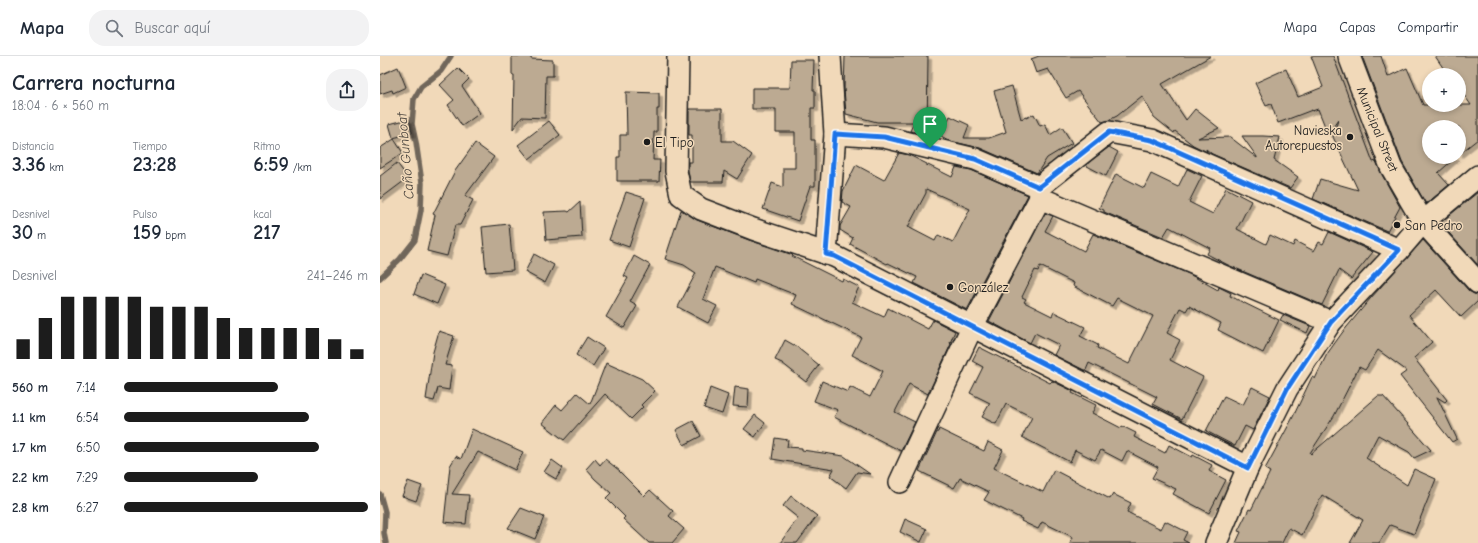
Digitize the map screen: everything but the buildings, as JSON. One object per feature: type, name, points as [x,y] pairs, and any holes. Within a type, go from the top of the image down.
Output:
[{"type":"street","points":[[678,56],[676,171],[681,195],[701,209],[834,256],[1248,468]]},
{"type":"street","points":[[826,254],[835,134],[830,56]]},
{"type":"street","name":"Municipal Street","points":[[1349,56],[1391,167],[1422,222],[1478,283]]},
{"type":"street","points":[[900,482],[972,327],[1040,192],[1109,132],[1152,140],[1399,250]]},
{"type":"street","points":[[835,134],[884,137],[975,159],[1040,192],[1331,322]]},
{"type":"street","points":[[1216,543],[1248,468],[1287,389],[1331,322],[1399,250],[1422,222],[1478,176]]},
{"type":"waterway","name":"Caño Gunboat","points":[[380,278],[400,259],[415,240],[421,210],[422,183],[412,124],[414,99],[421,87],[441,71],[451,56]]},
{"type":"waterway","name":"Caño Gunboat","points":[[380,494],[385,512],[384,533],[386,543]]},
{"type":"place","name":"Navieska Autorepuestos","points":[[1350,137]]},
{"type":"place","name":"El Tipo","points":[[647,142]]},
{"type":"place","name":"San Pedro","points":[[1397,225]]},
{"type":"place","name":"González","points":[[950,287]]},
{"type":"route","points":[[1109,132],[1152,140],[1399,250],[1331,322],[1287,389],[1248,468],[834,256],[826,254],[835,134],[884,137],[930,148],[975,159],[1039,187],[1109,132]]}]
